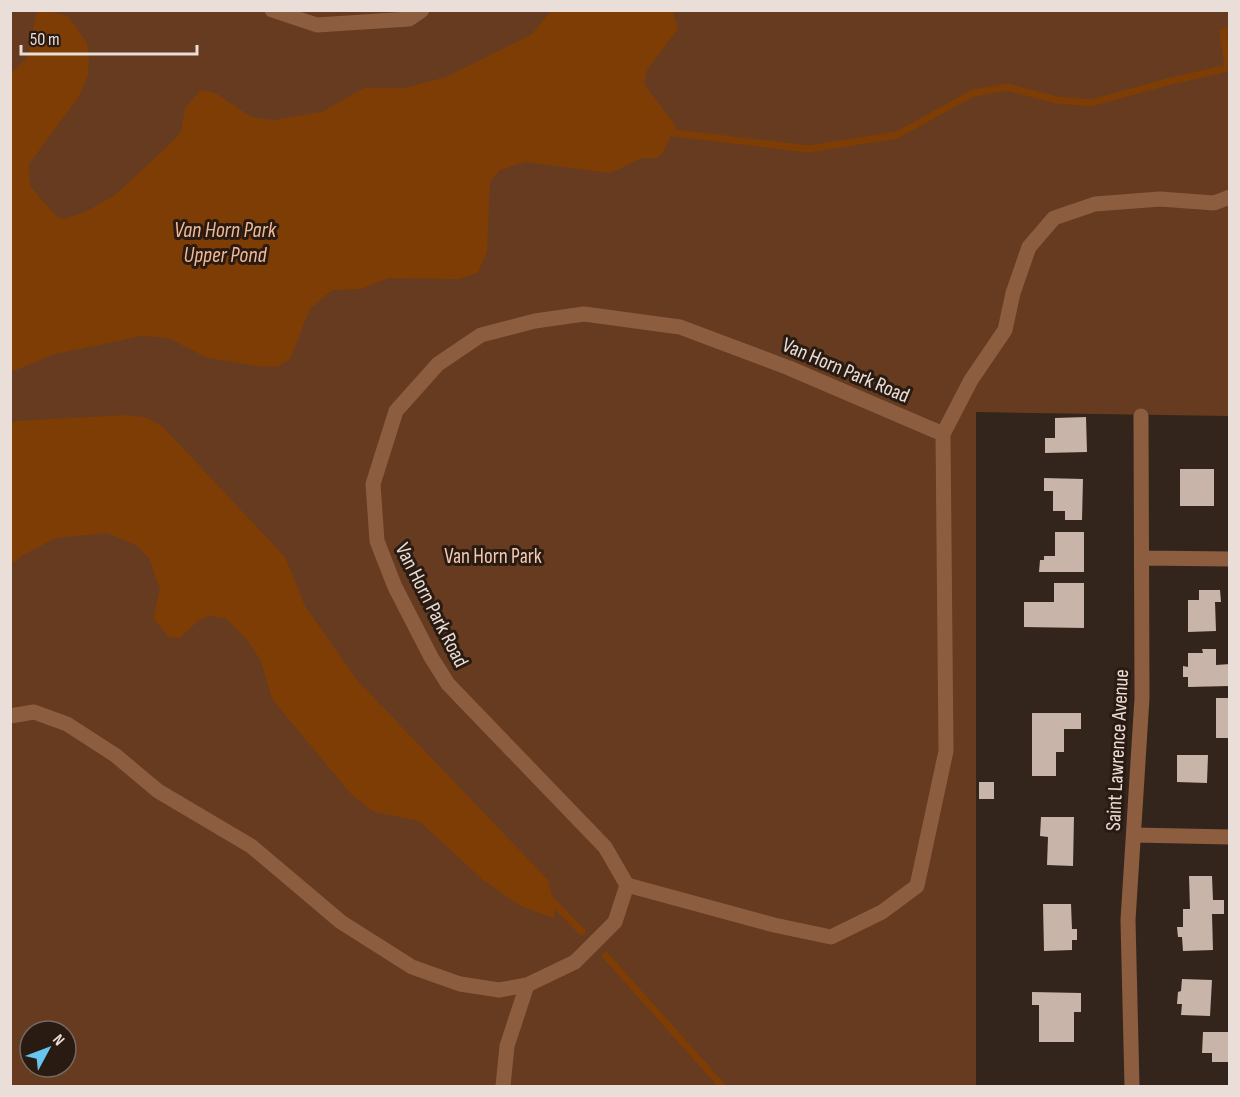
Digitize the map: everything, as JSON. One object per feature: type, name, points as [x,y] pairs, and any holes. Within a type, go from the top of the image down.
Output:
[{"type":"street","points":[[272,10],[317,25],[409,19],[422,10]]},
{"type":"street","points":[[10,716],[34,712],[68,724],[115,755],[158,791],[251,846],[341,922],[412,967],[460,984],[498,990],[527,985],[575,962],[615,922],[627,885],[774,925],[831,937],[882,912],[917,886],[946,751],[943,435],[971,380],[1005,330],[1013,293],[1029,247],[1054,218],[1095,204],[1160,200],[1214,203],[1230,197]]},
{"type":"street","name":"Van Horn Park Road","points":[[627,885],[605,847],[448,684],[431,657],[395,587],[377,542],[373,484],[396,411],[438,364],[481,335],[535,321],[584,314],[680,327],[789,368],[943,435]]},
{"type":"street","name":"Saint Lawrence Avenue","points":[[1132,1086],[1128,920],[1142,698],[1141,416]]},
{"type":"street","points":[[1142,558],[1230,559]]},
{"type":"street","points":[[1134,835],[1230,837]]},
{"type":"street","points":[[503,1086],[507,1046],[527,985]]},
{"type":"green space","name":"Van Horn Park","points":[[10,11],[1229,11],[1229,416],[976,412],[976,1086],[11,1086]]},
{"type":"water","name":"Van Horn Park Upper Pond","points":[[37,11],[49,11],[68,16],[87,43],[89,57],[88,75],[80,95],[29,164],[30,186],[58,218],[65,219],[85,212],[115,195],[172,142],[181,131],[185,108],[201,90],[215,93],[251,117],[273,120],[322,112],[364,88],[404,88],[446,77],[531,35],[551,11],[673,11],[678,29],[647,70],[644,84],[676,126],[662,154],[656,158],[642,158],[610,173],[526,162],[500,170],[490,182],[487,251],[478,273],[458,279],[389,278],[361,289],[332,290],[310,309],[290,359],[279,366],[264,367],[208,358],[168,338],[142,336],[55,354],[11,372],[11,73],[27,58]]},
{"type":"water","points":[[127,415],[148,418],[163,427],[285,557],[305,606],[356,679],[548,880],[555,908],[553,918],[519,905],[483,880],[419,821],[374,812],[351,794],[272,699],[261,661],[248,641],[227,619],[211,616],[199,620],[180,638],[169,637],[153,618],[160,589],[149,558],[136,545],[107,533],[56,538],[11,564],[11,423]]},
{"type":"building","points":[[1086,417],[1087,452],[1045,453],[1045,438],[1055,438],[1055,418]]},
{"type":"building","points":[[1180,469],[1214,469],[1214,506],[1180,506]]},
{"type":"building","points":[[1044,478],[1083,479],[1082,520],[1065,520],[1065,511],[1053,511],[1053,491],[1044,491]]},
{"type":"building","points":[[1055,532],[1084,532],[1084,572],[1039,572],[1040,560],[1044,560],[1044,556],[1055,556]]},
{"type":"building","points":[[1054,583],[1084,583],[1084,628],[1024,627],[1024,602],[1054,602]]},
{"type":"building","points":[[1199,590],[1220,590],[1221,602],[1215,602],[1216,631],[1188,632],[1188,600],[1199,600]]},
{"type":"building","points":[[1202,649],[1216,649],[1216,665],[1230,664],[1230,686],[1188,687],[1188,677],[1183,677],[1183,666],[1188,667],[1188,653],[1203,653]]},
{"type":"building","points":[[1216,698],[1230,698],[1230,738],[1216,738]]},
{"type":"building","points":[[1032,713],[1081,713],[1081,729],[1064,729],[1064,752],[1056,752],[1056,776],[1032,776]]},
{"type":"building","points":[[1177,755],[1208,755],[1207,783],[1177,782]]},
{"type":"building","points":[[979,782],[994,782],[994,799],[979,799]]},
{"type":"building","points":[[1041,817],[1074,817],[1073,866],[1047,865],[1048,837],[1040,836]]},
{"type":"building","points":[[1189,876],[1212,876],[1213,900],[1224,900],[1224,914],[1212,914],[1213,950],[1183,951],[1182,937],[1178,937],[1177,927],[1183,927],[1183,909],[1190,909]]},
{"type":"building","points":[[1043,904],[1071,904],[1072,929],[1077,929],[1077,940],[1072,940],[1072,950],[1044,951]]},
{"type":"building","points":[[1182,979],[1212,980],[1210,1016],[1181,1015],[1182,1004],[1177,1004]]},
{"type":"building","points":[[1032,992],[1081,993],[1081,1012],[1074,1012],[1074,1042],[1039,1042],[1039,1005],[1032,1005]]},
{"type":"building","points":[[1203,1032],[1230,1032],[1230,1062],[1212,1062],[1212,1053],[1202,1053]]},
{"type":"waterway","points":[[666,132],[809,149],[897,135],[973,93],[1007,87],[1056,100],[1091,103],[1228,68],[1223,32],[1230,30]]},
{"type":"waterway","points":[[548,897],[582,932]]},
{"type":"waterway","points":[[606,956],[722,1086]]}]
